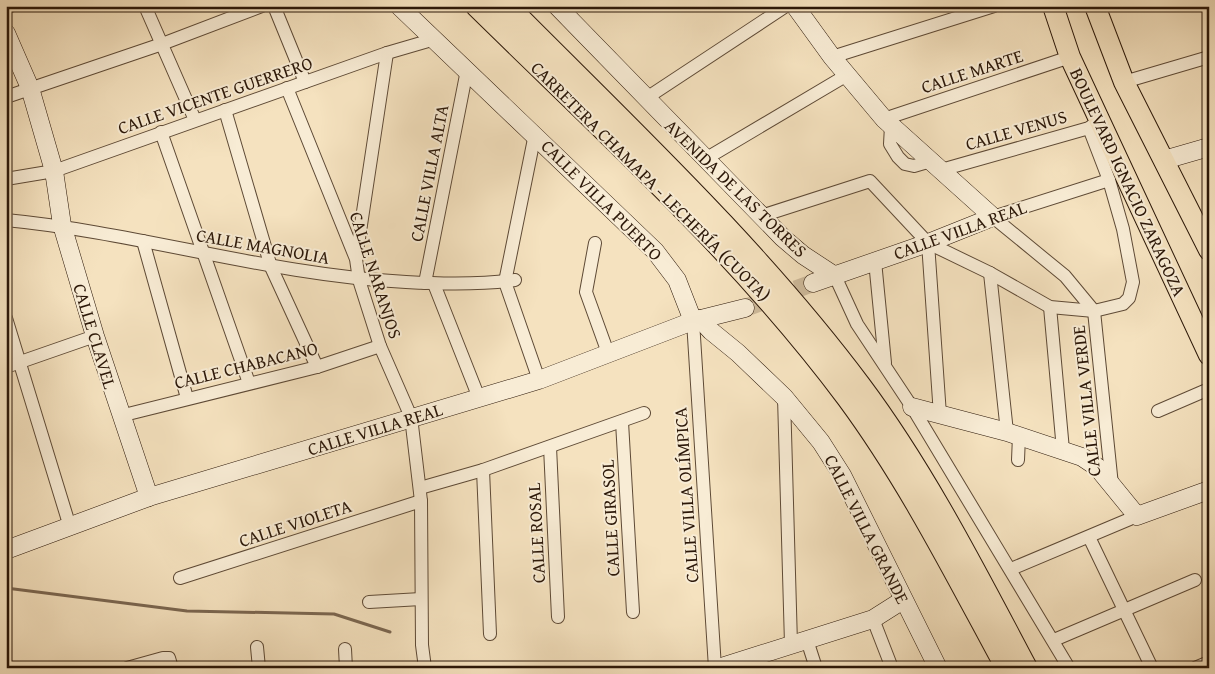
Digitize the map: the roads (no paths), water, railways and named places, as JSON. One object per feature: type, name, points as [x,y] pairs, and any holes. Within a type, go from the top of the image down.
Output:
[{"type":"highway","name":"CARRETERA CHAMAPA - LECHERÍA (CUOTA)","points":[[477,6],[709,235],[793,329],[848,399],[900,476],[1007,668]]},
{"type":"highway","name":"CARRETERA CHAMAPA - LECHERÍA (CUOTA)","points":[[507,6],[721,222],[791,299],[861,387],[914,465],[1026,668]]},
{"type":"main road","name":"BOULEVARD IGNACIO ZARAGOZA","points":[[1053,6],[1094,124],[1209,355]]},
{"type":"main road","points":[[1095,6],[1124,82],[1164,160],[1203,224],[1209,250]]},
{"type":"street","points":[[6,8],[11,6]]},
{"type":"street","points":[[145,6],[195,120]]},
{"type":"street","points":[[6,97],[162,44],[262,6]]},
{"type":"street","points":[[274,6],[305,82]]},
{"type":"street","name":"CALLE VILLA PUERTO","points":[[400,6],[655,250],[676,280],[697,320]]},
{"type":"street","name":"AVENIDA DE LAS TORRES","points":[[557,6],[645,99],[707,158],[761,216],[803,255],[835,276]]},
{"type":"street","points":[[645,99],[786,6]]},
{"type":"street","points":[[795,6],[832,57],[888,122],[993,216],[1065,276],[1094,311]]},
{"type":"street","points":[[832,57],[994,6]]},
{"type":"street","name":"CALLE CLAVEL","points":[[6,33],[30,88],[54,171],[62,226],[120,416],[149,498]]},
{"type":"street","name":"CALLE VICENTE GUERRERO","points":[[6,179],[54,171],[386,53],[435,39]]},
{"type":"street","points":[[356,259],[386,53]]},
{"type":"street","name":"CALLE MARTE","points":[[888,122],[1070,57]]},
{"type":"street","points":[[1124,82],[1209,58]]},
{"type":"street","name":"CALLE VILLA ALTA","points":[[430,284],[467,70]]},
{"type":"street","points":[[707,158],[847,75]]},
{"type":"street","name":"CALLE NARANJOS","points":[[287,88],[356,259],[359,280],[380,346],[410,417],[420,495],[422,645],[425,668]]},
{"type":"street","points":[[225,110],[270,267],[317,366]]},
{"type":"street","points":[[761,216],[870,181],[928,243],[990,273],[1050,307],[1094,311],[1123,304],[1129,298],[1133,282],[1123,229],[1094,124]]},
{"type":"street","name":"CALLE VENUS","points":[[936,165],[1094,124]]},
{"type":"street","points":[[161,132],[249,383]]},
{"type":"street","points":[[535,134],[510,281],[539,380]]},
{"type":"street","points":[[1164,160],[1209,147]]},
{"type":"street","name":"CALLE VILLA REAL","points":[[813,284],[928,243],[993,216],[1109,180]]},
{"type":"street","name":"CALLE MAGNOLIA","points":[[6,220],[62,226],[270,267],[359,280],[430,284],[510,281]]},
{"type":"street","points":[[143,241],[187,398]]},
{"type":"street","name":"CALLE VILLA PUERTO","points":[[595,243],[586,292],[608,353]]},
{"type":"street","points":[[928,243],[940,415]]},
{"type":"street","points":[[875,261],[885,364]]},
{"type":"street","points":[[990,273],[1018,460]]},
{"type":"street","points":[[835,276],[858,324],[912,407],[1054,640],[1069,668]]},
{"type":"street","points":[[430,284],[479,398]]},
{"type":"street","points":[[1050,307],[1064,450]]},
{"type":"street","name":"CALLE VILLA REAL","points":[[6,550],[149,498],[410,417],[539,380],[697,320],[744,308]]},
{"type":"street","name":"CALLE VILLA VERDE","points":[[1094,311],[1113,488]]},
{"type":"street","points":[[6,318],[70,527]]},
{"type":"street","name":"CALLE VILLA GRANDE","points":[[697,320],[738,353],[784,397],[821,442],[842,475],[938,668]]},
{"type":"street","name":"CALLE VILLA OLÍMPICA","points":[[697,320],[715,668]]},
{"type":"street","points":[[6,367],[95,336]]},
{"type":"street","name":"CALLE CHABACANO","points":[[120,416],[317,366],[380,346]]},
{"type":"street","points":[[1158,411],[1209,389]]},
{"type":"street","points":[[784,397],[799,642],[816,668]]},
{"type":"street","points":[[912,407],[1013,434],[1082,457],[1097,468],[1137,516]]},
{"type":"street","name":"CALLE VIOLETA","points":[[180,578],[420,495],[483,470],[644,413]]},
{"type":"street","name":"CALLE GIRASOL","points":[[622,422],[633,612]]},
{"type":"street","name":"CALLE ROSAL","points":[[550,447],[558,617]]},
{"type":"street","points":[[483,470],[490,634]]},
{"type":"street","points":[[1011,570],[1137,516],[1209,490]]},
{"type":"street","points":[[1089,537],[1152,668]]},
{"type":"street","points":[[1054,640],[1195,580]]},
{"type":"street","points":[[369,602],[421,598]]},
{"type":"street","points":[[718,668],[744,665],[799,642],[873,619],[904,600]]},
{"type":"street","points":[[873,619],[892,668]]},
{"type":"street","points":[[256,647],[259,668]]},
{"type":"street","points":[[345,649],[346,668]]},
{"type":"street","points":[[1195,668],[1209,662]]},
{"type":"street","points":[[127,668],[170,663]]},
{"type":"waterway","points":[[6,588],[187,611],[334,614],[390,632]]},
{"type":"tunnel","points":[[745,308],[813,283]]}]
